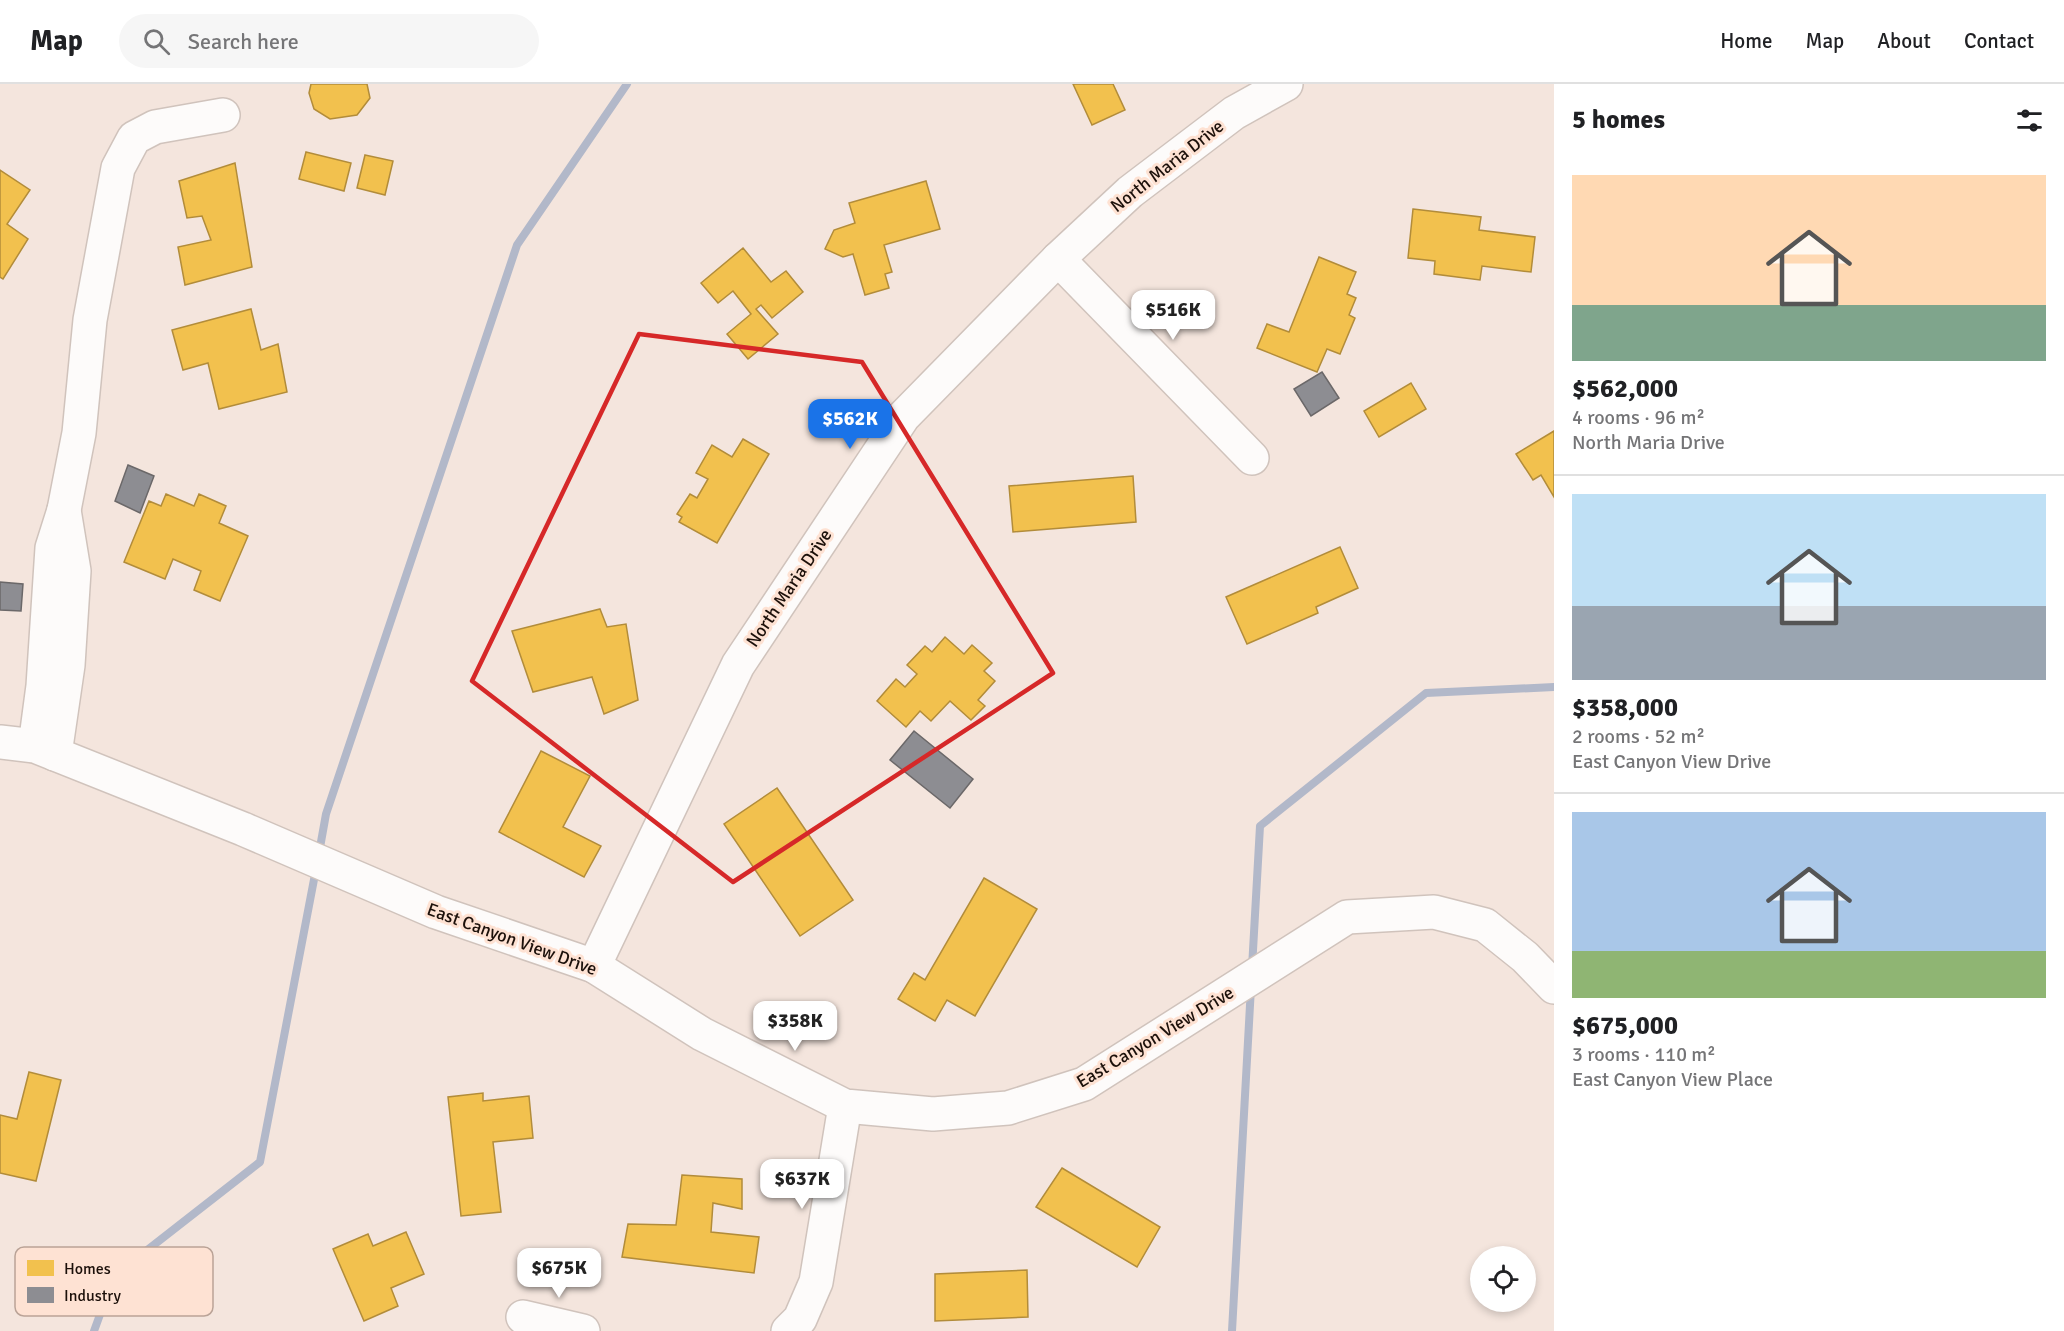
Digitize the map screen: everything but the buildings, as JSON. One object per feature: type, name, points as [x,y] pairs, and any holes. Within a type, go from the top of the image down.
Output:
[{"type":"street","name":"North Maria Drive","points":[[594,966],[738,665],[903,417],[1058,260],[1130,192],[1234,113],[1286,84]]},
{"type":"street","points":[[45,750],[68,665],[74,571],[64,510],[79,432],[90,320],[118,168],[134,138],[155,127],[223,115]]},
{"type":"street","points":[[1058,260],[1252,458]]},
{"type":"street","name":"East Canyon View Drive","points":[[0,742],[45,750],[243,829],[436,912],[594,966],[702,1034],[845,1106],[933,1114],[1008,1108],[1084,1084],[1347,917],[1434,912],[1485,925],[1525,957],[1554,987]]},
{"type":"street","points":[[788,1331],[800,1318],[816,1282],[845,1106]]},
{"type":"street","points":[[523,1317],[583,1331]]},
{"type":"highlighted area","points":[[639,334],[862,362],[1053,673],[733,882],[472,681]]},
{"type":"waterway","points":[[319,853],[326,814],[517,245],[627,84]]},
{"type":"waterway","points":[[1252,968],[1260,826],[1426,693],[1554,687]]},
{"type":"waterway","points":[[151,1247],[260,1162],[316,869]]},
{"type":"waterway","points":[[1232,1331],[1251,987]]},
{"type":"waterway","points":[[94,1331],[99,1316]]}]
